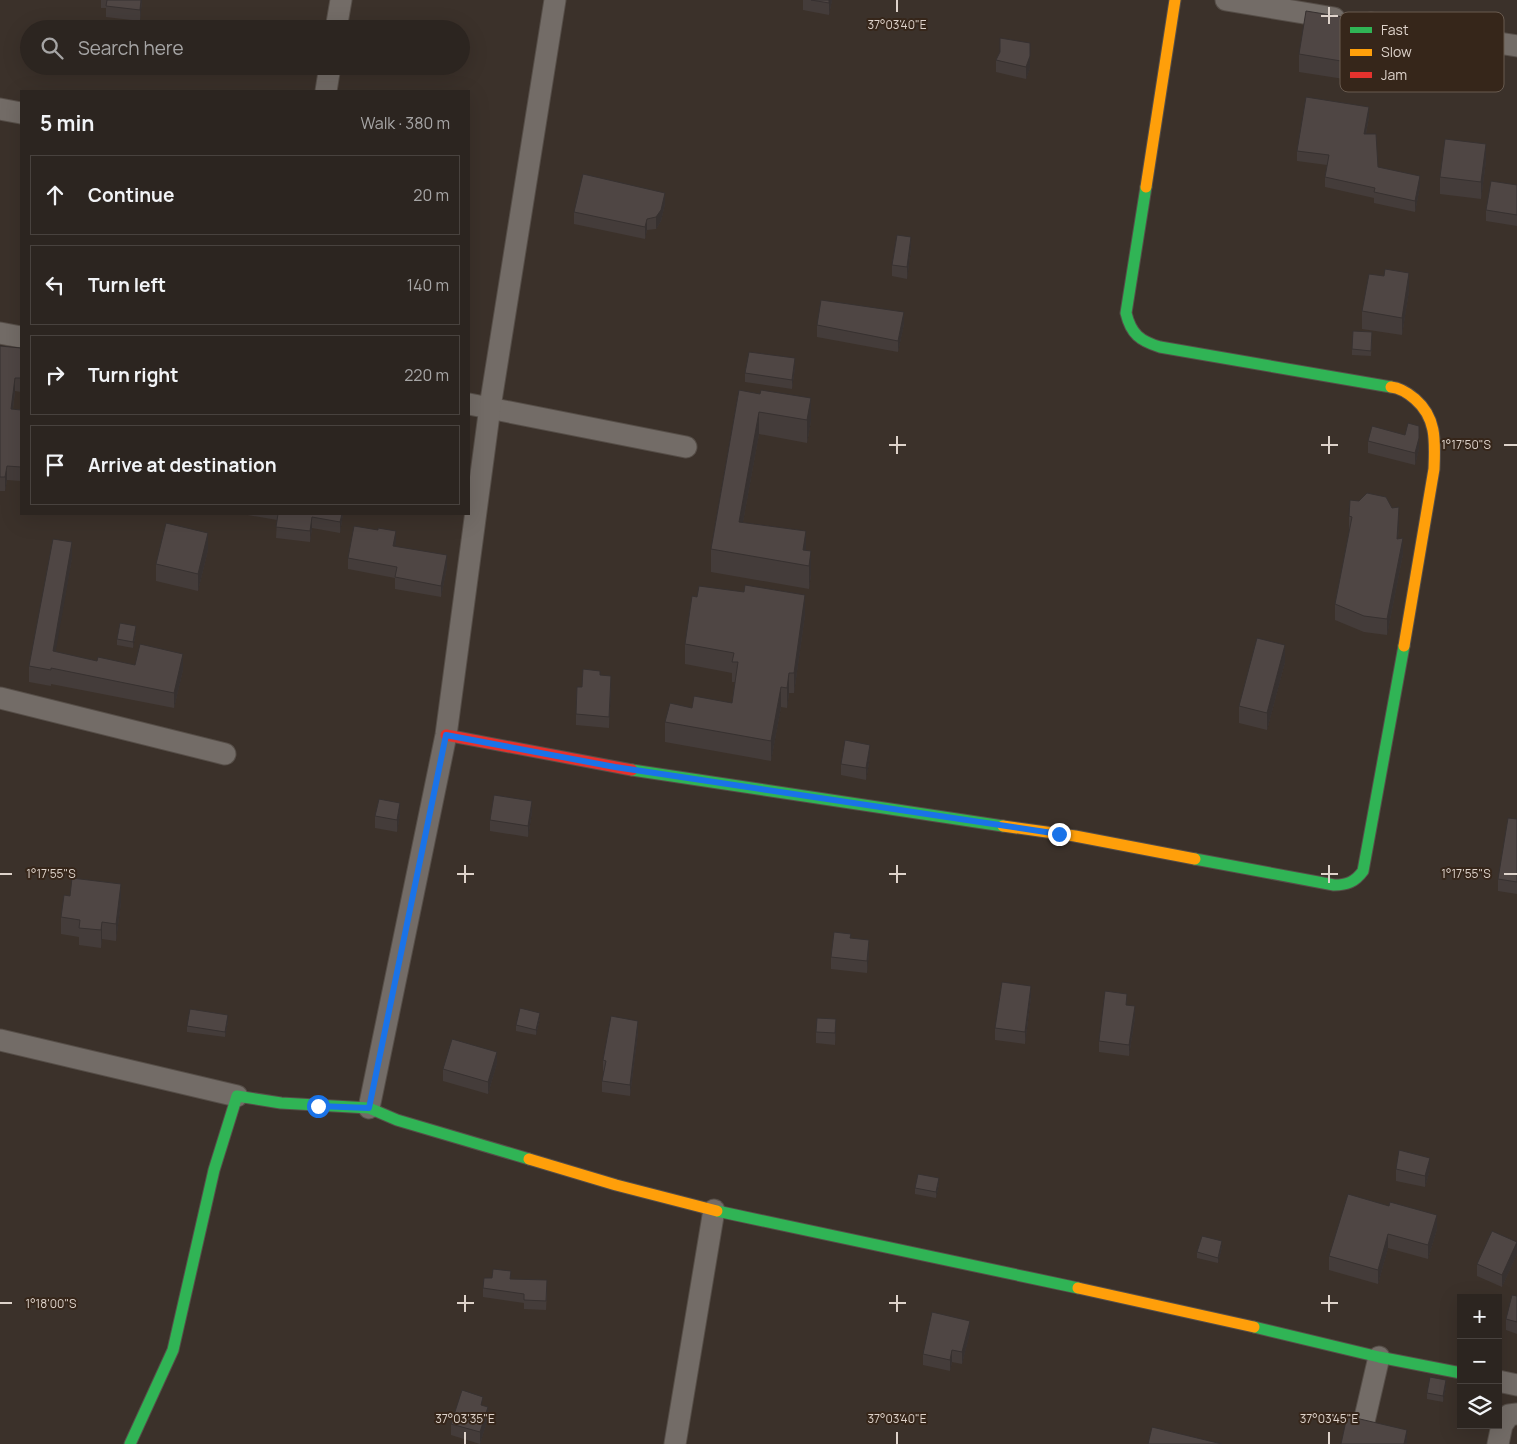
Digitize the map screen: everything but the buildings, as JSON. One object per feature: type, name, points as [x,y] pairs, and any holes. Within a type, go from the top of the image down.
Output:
[{"type":"street","points":[[338,20],[341,0]]},
{"type":"street","points":[[470,495],[479,405],[555,0]]},
{"type":"street","points":[[446,735],[615,767],[1075,836],[1334,884],[1347,885],[1357,881],[1363,871],[1379,790],[1434,469],[1434,436],[1430,413],[1416,398],[1399,388],[1160,347],[1143,342],[1130,331],[1126,313],[1175,0]]},
{"type":"street","points":[[1226,0],[1340,18]]},
{"type":"street","points":[[1504,44],[1517,46]]},
{"type":"street","points":[[326,90],[329,75]]},
{"type":"street","points":[[0,109],[20,113]]},
{"type":"street","points":[[0,333],[20,337]]},
{"type":"street","points":[[479,405],[686,447]]},
{"type":"street","points":[[369,1108],[446,735],[468,515]]},
{"type":"street","points":[[0,698],[225,754]]},
{"type":"street","points":[[0,1040],[237,1096],[281,1103],[369,1108],[398,1120],[606,1182],[714,1210],[1195,1312],[1379,1357],[1457,1372]]},
{"type":"street","points":[[130,1444],[173,1350],[214,1170],[237,1096]]},
{"type":"street","points":[[675,1444],[714,1210]]},
{"type":"street","points":[[1363,1426],[1379,1357]]},
{"type":"street","points":[[1502,1382],[1517,1385]]},
{"type":"street","points":[[1498,1444],[1502,1425],[1509,1416],[1517,1414]]},
{"type":"traffic: fast","points":[[1146,187],[1126,313],[1137,336],[1160,347],[1391,387]]},
{"type":"traffic: fast","points":[[1195,859],[1334,885],[1350,882],[1360,875],[1363,871],[1404,646]]},
{"type":"traffic: fast","points":[[632,770],[1003,826]]},
{"type":"traffic: fast","points":[[130,1444],[173,1350],[214,1170],[237,1096],[281,1103],[369,1108],[397,1120],[529,1159]]},
{"type":"traffic: fast","points":[[717,1211],[1078,1288]]},
{"type":"traffic: fast","points":[[1254,1327],[1379,1357],[1457,1372]]},
{"type":"traffic: slow","points":[[1146,187],[1175,0]]},
{"type":"traffic: slow","points":[[1391,387],[1398,388],[1407,393],[1422,406],[1431,422],[1435,449],[1434,469],[1404,646]]},
{"type":"traffic: slow","points":[[1003,826],[1075,836],[1195,859]]},
{"type":"traffic: slow","points":[[529,1159],[616,1185],[717,1211]]},
{"type":"traffic: slow","points":[[1078,1288],[1254,1327]]},
{"type":"traffic: jam","points":[[446,735],[632,770]]},
{"type":"route","points":[[318,1106],[369,1108],[446,735],[615,767],[1059,834]]}]
